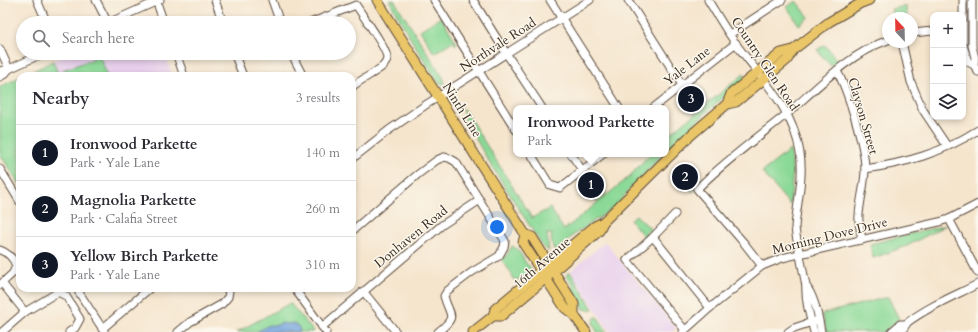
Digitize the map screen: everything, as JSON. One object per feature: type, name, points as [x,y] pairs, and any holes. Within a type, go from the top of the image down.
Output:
[{"type":"main road","name":"Ninth Line","points":[[378,0],[525,234],[532,237],[552,268],[574,304],[574,315]]},
{"type":"main road","name":"16th Avenue","points":[[669,157],[691,135],[727,104],[731,94],[760,76],[781,53],[793,50],[829,22],[869,0]]},
{"type":"main road","name":"16th Avenue","points":[[473,332],[493,316],[496,309],[552,268],[595,226],[603,222],[669,157]]},
{"type":"main road","name":"Ninth Line","points":[[525,234],[523,243],[565,308],[574,315],[586,332]]},
{"type":"street","points":[[37,0],[44,16]]},
{"type":"street","points":[[96,0],[104,16]]},
{"type":"street","points":[[123,16],[158,0],[162,16]]},
{"type":"street","points":[[215,0],[221,16]]},
{"type":"street","points":[[272,0],[278,16]]},
{"type":"street","points":[[434,0],[513,125]]},
{"type":"street","points":[[473,0],[540,105]]},
{"type":"street","points":[[550,0],[617,105]]},
{"type":"street","name":"Northvale Road","points":[[356,157],[389,130],[478,71],[590,0]]},
{"type":"street","points":[[628,0],[682,85]]},
{"type":"street","name":"Country Glen Road","points":[[708,0],[736,43],[777,98],[787,114],[795,134],[800,153],[801,168],[795,226],[806,286],[810,291],[815,321],[814,332]]},
{"type":"street","points":[[730,34],[782,0]]},
{"type":"street","points":[[963,0],[963,12]]},
{"type":"street","points":[[972,0],[975,29],[972,46],[975,58],[974,65]]},
{"type":"street","points":[[328,16],[356,5],[384,48],[387,57],[383,66],[356,83]]},
{"type":"street","points":[[918,32],[930,31]]},
{"type":"street","name":"Yale Lane","points":[[657,105],[736,43]]},
{"type":"street","points":[[762,266],[697,189],[721,166],[787,114],[856,55],[882,43]]},
{"type":"street","points":[[903,48],[911,82],[923,110],[947,146]]},
{"type":"street","points":[[964,48],[968,62],[974,65],[978,72]]},
{"type":"street","points":[[0,49],[9,69]]},
{"type":"street","points":[[0,71],[9,69],[29,60]]},
{"type":"street","points":[[178,60],[183,72]]},
{"type":"street","points":[[237,60],[241,72]]},
{"type":"street","points":[[295,60],[301,72]]},
{"type":"street","points":[[0,76],[9,69]]},
{"type":"street","name":"Clayson Street","points":[[837,71],[841,78],[857,127],[864,154],[865,170],[859,216],[862,240]]},
{"type":"street","points":[[865,170],[912,160],[947,146],[978,130]]},
{"type":"street","points":[[356,228],[437,160],[444,157],[456,162],[505,241],[504,247],[499,256],[472,272],[447,291],[444,296],[451,312],[451,318],[438,332]]},
{"type":"street","points":[[533,157],[550,185],[560,188],[598,157]]},
{"type":"street","points":[[573,157],[582,170]]},
{"type":"street","points":[[0,169],[16,195]]},
{"type":"street","name":"Donhaven Road","points":[[324,329],[363,291],[442,225],[480,200]]},
{"type":"street","name":"Morning Dove Drive","points":[[684,331],[762,266],[782,258],[949,219],[978,204]]},
{"type":"street","points":[[675,214],[653,237],[627,260],[684,331]]},
{"type":"street","points":[[949,219],[978,273]]},
{"type":"street","points":[[653,237],[710,308]]},
{"type":"street","points":[[0,250],[9,254],[14,260],[16,266],[13,273],[1,284],[25,312]]},
{"type":"street","points":[[900,332],[904,329],[906,324],[921,313],[978,284]]},
{"type":"street","points":[[363,291],[396,332]]},
{"type":"street","points":[[2,332],[25,312],[58,292],[66,296],[80,319],[75,328],[69,332]]},
{"type":"street","points":[[79,292],[103,330],[146,292]]},
{"type":"street","points":[[178,332],[190,322],[222,304],[228,297],[228,292]]},
{"type":"street","points":[[297,292],[324,329]]},
{"type":"street","points":[[788,332],[794,328],[815,321]]},
{"type":"street","name":"Country Glen Road","points":[[815,321],[821,332]]},
{"type":"street","points":[[891,332],[900,324],[906,324]]},
{"type":"shaded area","points":[[167,60],[171,72],[57,72],[53,61]]},
{"type":"shaded area","points":[[605,242],[676,328],[671,332],[610,332],[571,271]]},
{"type":"green space","points":[[389,0],[394,0],[444,79],[445,85],[438,82],[412,41]]},
{"type":"green space","points":[[796,1],[809,17],[799,25],[787,7]]},
{"type":"green space","points":[[906,6],[906,12],[892,12],[891,9]]},
{"type":"green space","points":[[441,17],[457,43],[455,45],[453,41],[434,53],[420,30]]},
{"type":"green space","points":[[825,45],[837,60],[831,66],[817,50]]},
{"type":"green space","points":[[90,60],[101,60],[106,72],[64,72],[63,70]]},
{"type":"green space","points":[[53,61],[57,72],[31,72]]},
{"type":"green space","points":[[744,74],[745,80],[711,108],[669,148],[669,135]]},
{"type":"green space","points":[[16,79],[16,179],[0,154],[0,87]]},
{"type":"green space","points":[[690,89],[703,103],[693,112],[680,96]]},
{"type":"green space","points":[[464,109],[532,218],[550,208],[564,230],[629,177],[647,157],[660,157],[613,208],[575,234],[557,250],[554,251],[551,239],[552,234],[547,234],[549,251],[543,247],[486,157],[464,118],[466,116],[462,110]]},
{"type":"green space","points":[[790,150],[792,184],[790,205],[762,172]]},
{"type":"green space","points":[[680,166],[700,184],[699,185],[693,181],[689,185],[694,190],[693,192],[673,174]]},
{"type":"green space","points":[[587,170],[606,193],[596,201],[578,177],[580,176],[583,180],[588,176]]},
{"type":"green space","points":[[636,215],[655,233],[653,235],[649,230],[645,233],[649,238],[647,240],[630,220]]},
{"type":"green space","points":[[946,225],[907,246],[873,258],[870,244]]},
{"type":"green space","points":[[512,246],[518,250],[531,270],[520,279],[514,280],[510,271],[501,259],[507,255]]},
{"type":"green space","points":[[569,272],[593,309],[584,309],[572,288],[574,286],[566,275]]},
{"type":"green space","points":[[888,297],[899,319],[884,332],[827,332],[822,314]]},
{"type":"green space","points":[[290,303],[314,332],[237,332]]},
{"type":"green space","points":[[597,316],[607,332],[597,332],[593,323]]},
{"type":"water","points":[[282,323],[293,323],[299,327],[300,332],[256,332],[269,325],[277,325]]},
{"type":"place","name":"Yellow Birch Parkette","points":[[691,99]]},
{"type":"place","name":"Magnolia Parkette","points":[[685,177]]},
{"type":"place","name":"Ironwood Parkette","points":[[591,185]]}]
